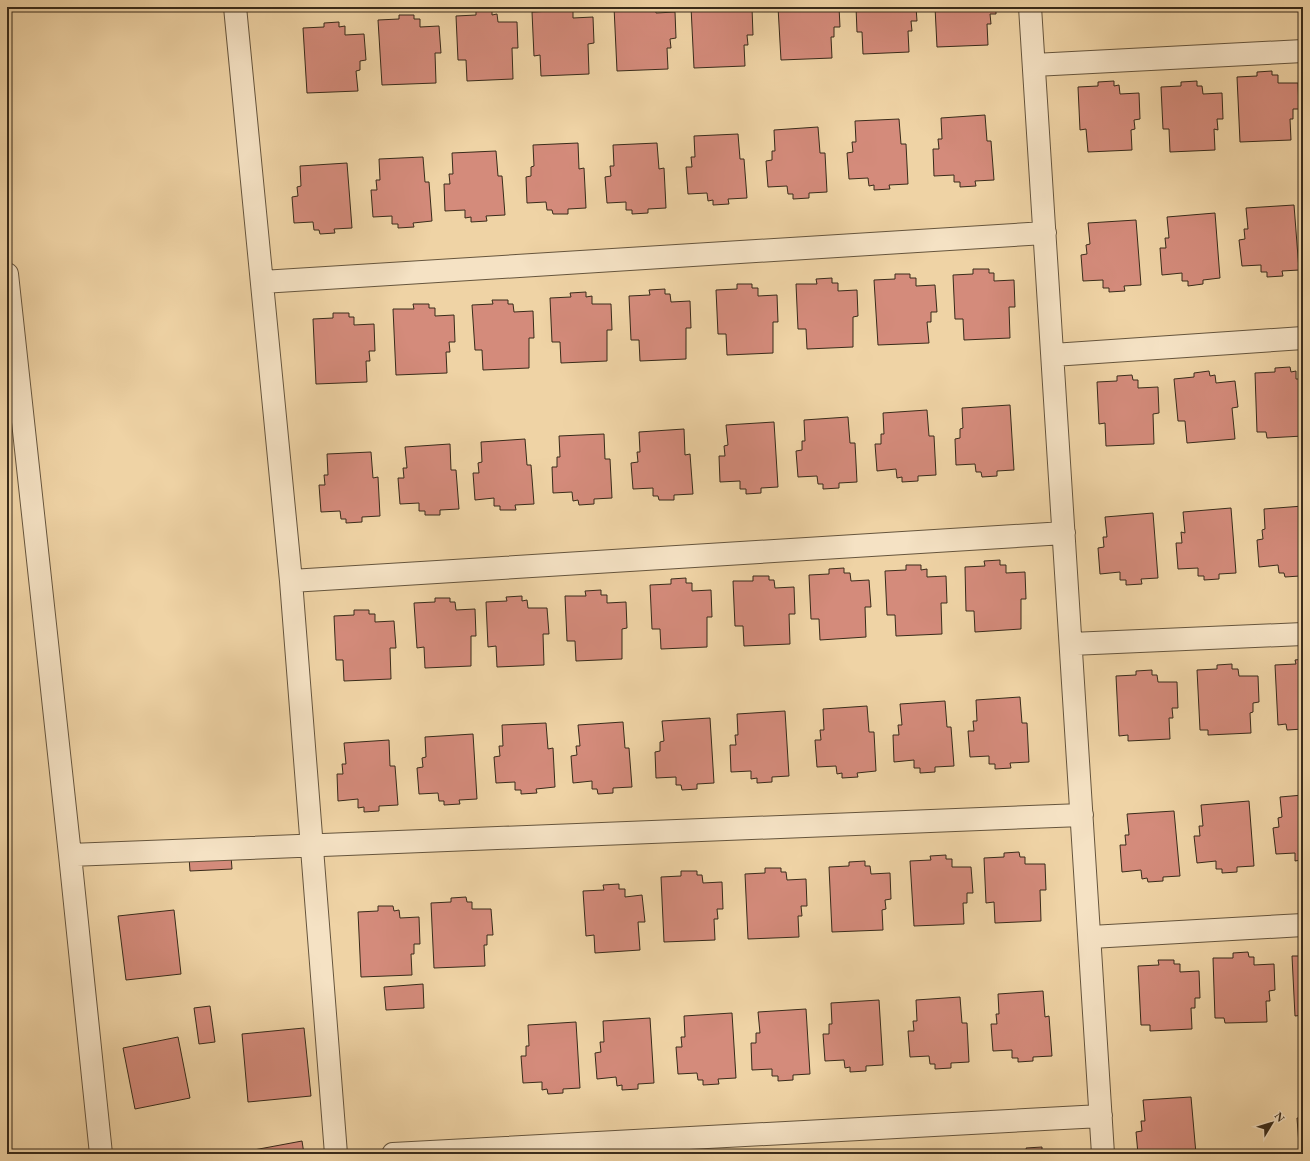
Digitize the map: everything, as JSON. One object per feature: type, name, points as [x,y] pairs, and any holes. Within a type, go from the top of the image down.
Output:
[{"type":"street","points":[[235,7],[291,581],[313,845],[336,1154]]},
{"type":"street","points":[[1030,7],[1104,1154]]},
{"type":"street","points":[[1034,66],[1303,51]]},
{"type":"street","points":[[262,282],[1045,233]]},
{"type":"street","points":[[7,274],[101,1154]]},
{"type":"street","points":[[1053,355],[1303,338]]},
{"type":"street","points":[[291,581],[1064,533]]},
{"type":"street","points":[[1071,644],[1303,634]]},
{"type":"street","points":[[70,855],[1082,815]]},
{"type":"street","points":[[1091,937],[1303,925]]},
{"type":"street","points":[[393,1154],[1101,1116]]},
{"type":"building","points":[[552,7],[568,7],[568,10],[573,10],[573,18],[593,17],[594,43],[588,44],[589,74],[541,76],[540,55],[534,56],[532,12],[552,11]]},
{"type":"building","points":[[614,7],[655,7],[656,13],[675,12],[676,38],[670,39],[671,48],[667,48],[668,69],[617,71]]},
{"type":"building","points":[[691,7],[733,7],[733,9],[752,8],[753,35],[747,35],[748,45],[744,45],[745,66],[694,68]]},
{"type":"building","points":[[778,7],[839,7],[840,27],[834,27],[834,37],[831,37],[832,58],[781,60]]},
{"type":"building","points":[[856,7],[916,7],[917,21],[911,21],[912,31],[908,31],[909,52],[863,54],[862,32],[857,32]]},
{"type":"building","points":[[935,7],[996,7],[996,14],[990,14],[991,24],[987,24],[988,45],[937,47]]},
{"type":"building","points":[[476,10],[492,10],[492,15],[497,14],[498,22],[517,22],[518,48],[512,48],[513,79],[467,81],[466,60],[458,60],[456,16],[476,15]]},
{"type":"building","points":[[399,15],[414,15],[414,19],[420,19],[420,27],[439,26],[441,53],[435,53],[436,83],[382,85],[378,20],[399,19]]},
{"type":"building","points":[[339,22],[339,27],[345,26],[345,35],[364,34],[366,60],[360,61],[360,70],[356,71],[358,91],[307,93],[303,28],[324,27],[324,23]]},
{"type":"building","points":[[1272,71],[1272,75],[1278,75],[1278,83],[1298,83],[1299,109],[1293,109],[1293,119],[1290,119],[1291,140],[1240,142],[1237,77],[1257,76],[1257,72]]},
{"type":"building","points":[[1114,81],[1114,86],[1119,85],[1120,94],[1139,93],[1140,119],[1134,120],[1135,129],[1131,130],[1132,150],[1088,152],[1086,129],[1080,130],[1078,87],[1098,86],[1098,82]]},
{"type":"building","points":[[1197,81],[1197,86],[1202,86],[1203,94],[1222,93],[1223,119],[1217,119],[1218,130],[1214,129],[1215,150],[1170,152],[1169,129],[1163,129],[1161,87],[1181,86],[1181,82]]},
{"type":"building","points":[[985,115],[987,141],[991,141],[994,180],[975,181],[976,186],[960,187],[960,182],[954,182],[954,175],[934,176],[933,149],[939,149],[938,139],[942,139],[941,118]]},
{"type":"building","points":[[899,119],[901,144],[906,144],[908,184],[889,185],[890,189],[874,190],[874,185],[869,186],[868,178],[849,179],[847,153],[853,152],[852,142],[856,142],[855,121]]},
{"type":"building","points":[[818,127],[820,153],[825,153],[827,192],[809,193],[809,198],[793,199],[793,194],[788,194],[787,186],[768,187],[766,161],[772,160],[772,151],[775,151],[774,130]]},
{"type":"building","points":[[738,134],[740,159],[744,159],[747,198],[728,199],[729,204],[713,205],[713,200],[708,201],[707,193],[688,194],[686,167],[692,167],[691,157],[695,157],[694,136]]},
{"type":"building","points":[[578,143],[579,169],[584,168],[586,208],[568,209],[568,214],[553,214],[552,210],[547,210],[546,202],[527,203],[526,177],[531,176],[531,167],[534,166],[533,145]]},
{"type":"building","points":[[657,143],[659,169],[664,168],[666,208],[648,209],[648,213],[632,214],[632,210],[626,210],[626,202],[607,203],[605,177],[611,176],[610,166],[614,166],[613,145]]},
{"type":"building","points":[[496,151],[498,176],[502,176],[505,215],[486,216],[487,221],[471,222],[471,217],[465,218],[465,210],[445,211],[444,184],[450,184],[449,174],[453,174],[452,153]]},
{"type":"building","points":[[423,157],[425,182],[429,182],[432,221],[413,223],[414,227],[398,228],[398,224],[392,224],[392,216],[373,217],[371,190],[377,190],[376,180],[380,180],[379,159]]},
{"type":"building","points":[[347,163],[352,228],[334,229],[335,233],[320,234],[319,230],[314,230],[313,222],[294,223],[292,197],[298,196],[297,187],[301,186],[300,166]]},
{"type":"building","points":[[1294,205],[1299,270],[1282,271],[1283,276],[1267,277],[1267,272],[1261,272],[1261,265],[1242,266],[1239,240],[1245,239],[1244,229],[1248,229],[1246,208]]},
{"type":"building","points":[[1215,213],[1220,278],[1203,280],[1203,284],[1188,286],[1188,281],[1182,281],[1182,273],[1162,275],[1160,248],[1166,248],[1165,238],[1169,238],[1167,217]]},
{"type":"building","points":[[1136,220],[1141,285],[1124,286],[1125,291],[1109,292],[1109,288],[1103,288],[1103,280],[1083,281],[1081,255],[1087,254],[1086,245],[1090,244],[1088,223]]},
{"type":"building","points":[[973,269],[989,269],[989,273],[994,273],[994,281],[1014,280],[1015,307],[1009,307],[1010,338],[964,340],[963,319],[955,319],[953,275],[973,274]]},
{"type":"building","points":[[895,274],[910,274],[910,278],[916,278],[916,286],[935,285],[937,312],[931,312],[931,322],[927,322],[929,343],[878,345],[874,280],[895,279]]},
{"type":"building","points":[[832,278],[832,283],[838,283],[838,291],[857,290],[858,316],[853,317],[853,347],[807,349],[806,329],[798,329],[796,284],[817,284],[816,279]]},
{"type":"building","points":[[737,284],[752,284],[752,288],[758,288],[758,296],[777,295],[778,322],[773,322],[773,353],[727,355],[726,334],[718,334],[716,290],[737,289]]},
{"type":"building","points":[[665,289],[665,294],[670,294],[671,302],[690,301],[691,328],[686,328],[686,359],[640,361],[639,340],[631,340],[629,296],[650,295],[649,290]]},
{"type":"building","points":[[586,292],[586,297],[592,296],[592,304],[611,304],[612,330],[607,330],[607,361],[561,363],[560,342],[552,342],[550,298],[571,297],[570,293]]},
{"type":"building","points":[[492,300],[508,300],[508,304],[513,304],[514,312],[533,311],[534,338],[529,338],[529,368],[483,370],[482,350],[475,350],[472,305],[493,304]]},
{"type":"building","points":[[413,304],[429,304],[429,308],[435,308],[435,316],[454,315],[455,342],[449,342],[450,352],[446,352],[447,373],[396,375],[393,309],[414,309]]},
{"type":"building","points":[[333,313],[349,313],[349,317],[354,317],[354,325],[374,324],[375,351],[369,351],[370,361],[366,361],[367,382],[316,384],[313,319],[333,318]]},
{"type":"building","points":[[1290,367],[1291,372],[1296,371],[1296,379],[1303,379],[1303,436],[1267,438],[1266,432],[1257,432],[1255,373],[1275,372],[1275,368]]},
{"type":"building","points":[[1209,371],[1210,376],[1215,375],[1216,383],[1235,381],[1238,407],[1232,408],[1235,439],[1187,443],[1185,421],[1178,421],[1174,379],[1194,377],[1194,373]]},
{"type":"building","points":[[1132,375],[1133,380],[1138,380],[1138,388],[1158,387],[1159,413],[1153,414],[1154,444],[1106,446],[1105,423],[1099,424],[1097,382],[1117,381],[1117,376]]},
{"type":"building","points":[[1010,405],[1014,470],[997,471],[997,476],[982,477],[981,472],[976,472],[975,464],[956,465],[955,439],[960,438],[960,429],[963,428],[962,408]]},
{"type":"building","points":[[927,410],[929,436],[934,436],[936,475],[918,476],[918,481],[902,482],[902,477],[897,478],[896,469],[877,471],[875,444],[881,444],[881,434],[884,434],[883,413]]},
{"type":"building","points":[[848,417],[850,443],[855,443],[857,482],[839,483],[839,488],[823,489],[823,484],[818,484],[817,476],[798,477],[796,451],[802,450],[802,441],[805,441],[804,420]]},
{"type":"building","points":[[774,422],[778,487],[761,488],[761,493],[746,494],[746,489],[740,489],[740,481],[720,482],[719,456],[725,456],[724,446],[728,445],[726,425]]},
{"type":"building","points":[[684,429],[685,455],[690,454],[693,494],[674,495],[674,500],[659,500],[658,496],[653,496],[653,488],[633,489],[631,463],[638,462],[637,452],[640,452],[639,432]]},
{"type":"building","points":[[604,434],[605,459],[610,459],[612,498],[594,499],[594,504],[579,505],[578,500],[573,501],[572,492],[553,493],[552,467],[557,467],[557,457],[560,457],[559,436]]},
{"type":"building","points":[[525,439],[527,465],[531,465],[534,504],[515,505],[516,510],[500,510],[500,506],[494,506],[494,498],[475,500],[473,473],[479,473],[478,463],[482,462],[481,442]]},
{"type":"building","points":[[450,444],[451,470],[456,470],[459,509],[440,510],[440,515],[425,515],[425,511],[419,511],[419,503],[400,504],[398,478],[404,478],[403,468],[407,468],[405,447]]},
{"type":"building","points":[[371,452],[373,478],[378,477],[380,516],[362,517],[362,522],[346,523],[346,519],[341,519],[340,511],[321,512],[319,485],[325,485],[324,475],[328,475],[327,454]]},
{"type":"building","points":[[1303,506],[1303,571],[1300,571],[1300,576],[1285,577],[1284,573],[1279,573],[1278,565],[1259,567],[1257,540],[1263,539],[1262,530],[1265,529],[1264,509]]},
{"type":"building","points":[[1231,508],[1236,573],[1219,574],[1219,579],[1204,580],[1204,576],[1198,576],[1198,568],[1178,569],[1176,543],[1182,543],[1181,532],[1185,533],[1183,512]]},
{"type":"building","points":[[1153,513],[1158,578],[1141,579],[1142,584],[1126,585],[1126,580],[1120,580],[1120,572],[1100,574],[1098,548],[1104,547],[1103,537],[1107,537],[1105,517]]},
{"type":"building","points":[[1000,560],[1000,565],[1006,565],[1006,573],[1025,572],[1026,599],[1021,599],[1021,629],[975,632],[974,611],[966,611],[965,567],[985,566],[984,561]]},
{"type":"building","points":[[906,565],[921,565],[921,570],[927,569],[927,577],[946,576],[947,603],[941,603],[942,634],[896,636],[895,615],[887,615],[885,571],[906,570]]},
{"type":"building","points":[[844,568],[844,573],[850,573],[851,581],[869,580],[871,607],[865,607],[866,637],[820,640],[819,619],[811,619],[809,575],[829,574],[829,569]]},
{"type":"building","points":[[753,576],[769,576],[769,580],[774,580],[775,588],[794,587],[795,614],[789,614],[790,644],[744,646],[743,626],[735,626],[733,581],[753,581]]},
{"type":"building","points":[[686,578],[686,583],[692,583],[692,591],[711,590],[712,617],[707,617],[707,647],[661,649],[660,629],[652,629],[650,585],[671,584],[671,579]]},
{"type":"building","points":[[601,590],[601,595],[607,595],[607,603],[626,602],[627,628],[622,629],[622,659],[576,661],[575,641],[567,641],[565,596],[586,596],[585,591]]},
{"type":"building","points":[[522,596],[522,601],[527,600],[528,608],[547,608],[549,634],[543,634],[544,665],[497,667],[496,646],[488,647],[486,602],[507,601],[506,597]]},
{"type":"building","points":[[435,598],[450,598],[450,602],[455,602],[456,610],[475,609],[476,636],[471,636],[471,666],[425,668],[424,647],[417,648],[414,603],[435,602]]},
{"type":"building","points":[[354,610],[369,610],[369,614],[375,614],[375,622],[394,621],[396,648],[390,648],[391,679],[344,681],[343,660],[336,660],[334,616],[354,615]]},
{"type":"building","points":[[1303,659],[1303,729],[1287,730],[1286,724],[1278,725],[1275,665],[1296,664],[1295,660]]},
{"type":"building","points":[[1232,664],[1232,669],[1238,669],[1239,676],[1258,676],[1259,702],[1253,703],[1253,712],[1250,713],[1251,733],[1208,735],[1208,730],[1200,730],[1197,670],[1217,669],[1217,665]]},
{"type":"building","points":[[1152,670],[1152,675],[1157,675],[1158,682],[1177,682],[1178,708],[1172,708],[1173,718],[1169,718],[1170,739],[1128,741],[1128,735],[1119,736],[1116,676],[1136,675],[1136,671]]},
{"type":"building","points":[[1020,697],[1022,723],[1027,723],[1029,762],[1010,763],[1011,768],[995,769],[995,764],[989,764],[989,756],[970,757],[968,731],[974,731],[973,721],[977,721],[976,700]]},
{"type":"building","points":[[945,701],[947,727],[951,727],[954,766],[935,767],[935,772],[920,773],[920,768],[914,768],[914,760],[894,762],[893,735],[899,735],[898,725],[902,725],[900,704]]},
{"type":"building","points":[[867,706],[869,732],[874,732],[876,771],[857,773],[858,777],[842,778],[842,773],[837,774],[836,766],[817,767],[815,740],[821,740],[820,730],[824,730],[823,709]]},
{"type":"building","points":[[785,711],[789,776],[772,777],[772,782],[757,783],[757,778],[751,779],[751,771],[731,772],[730,745],[736,745],[735,735],[738,735],[737,714]]},
{"type":"building","points":[[710,718],[714,783],[697,784],[697,789],[682,790],[681,785],[676,785],[676,777],[656,778],[655,752],[660,751],[660,742],[664,741],[662,721]]},
{"type":"building","points":[[623,722],[625,748],[629,748],[632,787],[613,788],[613,793],[598,794],[597,789],[592,789],[592,781],[573,783],[571,756],[577,755],[576,746],[580,746],[578,725]]},
{"type":"building","points":[[546,723],[548,749],[553,748],[555,787],[536,789],[537,793],[521,794],[521,790],[515,790],[515,782],[496,783],[494,757],[500,756],[499,746],[503,746],[502,725]]},
{"type":"building","points":[[473,734],[477,799],[459,800],[460,804],[444,805],[444,801],[439,801],[438,793],[419,794],[417,768],[423,767],[422,758],[426,757],[425,737]]},
{"type":"building","points":[[389,740],[390,766],[395,766],[398,805],[379,806],[379,811],[364,812],[364,807],[358,808],[358,799],[338,801],[337,774],[343,774],[342,764],[346,764],[344,743]]},
{"type":"building","points":[[1303,795],[1303,865],[1301,865],[1301,860],[1295,861],[1295,853],[1276,854],[1273,828],[1279,827],[1278,818],[1282,817],[1280,797]]},
{"type":"building","points":[[1249,801],[1254,866],[1237,867],[1237,872],[1222,873],[1222,869],[1216,869],[1216,861],[1197,863],[1194,836],[1200,836],[1199,826],[1203,826],[1201,805]]},
{"type":"building","points":[[1174,811],[1180,876],[1163,877],[1163,881],[1148,882],[1147,878],[1142,879],[1141,870],[1122,872],[1120,845],[1126,845],[1125,835],[1129,835],[1127,814]]},
{"type":"building","points":[[1019,852],[1020,857],[1025,857],[1025,864],[1045,864],[1046,890],[1040,890],[1041,921],[995,923],[994,902],[986,903],[984,858],[1004,857],[1004,853]]},
{"type":"building","points":[[946,855],[946,859],[952,859],[952,867],[971,867],[973,893],[967,893],[967,903],[963,903],[964,924],[914,926],[910,861],[931,860],[930,856]]},
{"type":"building","points":[[231,856],[232,869],[190,871],[189,857]]},
{"type":"building","points":[[865,861],[865,866],[870,866],[871,874],[890,873],[891,899],[885,900],[886,909],[882,910],[883,930],[832,932],[829,867],[849,866],[849,862]]},
{"type":"building","points":[[765,868],[781,868],[781,872],[786,872],[787,880],[806,879],[807,906],[801,906],[802,916],[798,916],[799,937],[748,939],[745,874],[765,873]]},
{"type":"building","points":[[681,871],[697,871],[697,875],[702,875],[703,883],[722,882],[723,909],[717,909],[718,919],[714,919],[715,940],[664,942],[661,877],[681,876]]},
{"type":"building","points":[[619,884],[619,889],[625,889],[625,897],[642,895],[645,922],[638,922],[640,950],[595,953],[594,935],[586,936],[583,891],[604,890],[603,885]]},
{"type":"building","points":[[466,897],[467,902],[472,902],[472,909],[491,909],[493,935],[487,935],[487,945],[484,945],[485,966],[434,968],[431,903],[451,902],[451,898]]},
{"type":"building","points":[[378,906],[393,906],[394,911],[399,910],[400,918],[419,917],[420,944],[414,944],[414,954],[411,954],[412,975],[361,977],[358,912],[378,911]]},
{"type":"building","points":[[174,910],[181,974],[126,980],[118,916]]},
{"type":"building","points":[[1248,952],[1249,957],[1254,957],[1254,965],[1274,964],[1275,990],[1269,991],[1270,1001],[1266,1001],[1267,1022],[1225,1023],[1224,1018],[1215,1018],[1213,958],[1233,958],[1233,953]]},
{"type":"building","points":[[1292,956],[1303,956],[1303,1015],[1295,1016]]},
{"type":"building","points":[[1158,960],[1174,960],[1174,964],[1180,964],[1180,972],[1199,971],[1200,998],[1195,998],[1195,1008],[1191,1008],[1192,1029],[1150,1031],[1150,1025],[1141,1025],[1138,966],[1159,965]]},
{"type":"building","points":[[423,984],[424,1008],[386,1010],[384,987]]},
{"type":"building","points":[[1043,991],[1045,1017],[1049,1016],[1052,1056],[1033,1057],[1033,1061],[1018,1062],[1018,1058],[1012,1058],[1012,1050],[993,1051],[991,1024],[997,1024],[996,1014],[999,1014],[998,994]]},
{"type":"building","points":[[960,997],[962,1023],[967,1023],[969,1062],[951,1063],[951,1068],[935,1069],[935,1064],[930,1064],[929,1056],[910,1057],[908,1031],[914,1031],[913,1021],[917,1021],[916,1000]]},
{"type":"building","points":[[879,1000],[883,1065],[866,1066],[866,1071],[850,1072],[850,1067],[845,1068],[844,1060],[825,1061],[823,1034],[829,1034],[829,1024],[832,1024],[831,1003]]},
{"type":"building","points":[[210,1006],[215,1042],[199,1044],[194,1008]]},
{"type":"building","points":[[806,1009],[810,1074],[793,1075],[793,1080],[778,1081],[778,1076],[772,1076],[772,1069],[752,1070],[751,1043],[756,1043],[756,1033],[760,1033],[758,1012]]},
{"type":"building","points":[[732,1013],[736,1078],[718,1079],[719,1084],[703,1085],[703,1080],[698,1080],[697,1073],[678,1074],[676,1047],[682,1047],[681,1037],[685,1037],[684,1016]]},
{"type":"building","points":[[650,1018],[654,1083],[638,1084],[638,1089],[622,1090],[622,1085],[617,1086],[616,1077],[597,1079],[595,1053],[601,1052],[600,1042],[604,1042],[603,1021]]},
{"type":"building","points":[[576,1022],[580,1088],[563,1089],[563,1093],[548,1094],[547,1089],[542,1090],[542,1082],[523,1083],[521,1056],[526,1056],[526,1046],[529,1046],[528,1025]]},
{"type":"building","points":[[304,1028],[311,1096],[248,1102],[242,1034]]},
{"type":"building","points":[[178,1037],[190,1098],[135,1109],[123,1048]]},
{"type":"building","points":[[1191,1097],[1196,1154],[1138,1154],[1136,1132],[1142,1131],[1141,1121],[1145,1121],[1143,1100]]},
{"type":"building","points":[[1301,1108],[1303,1108],[1303,1145],[1299,1145],[1297,1118],[1302,1118]]},
{"type":"building","points":[[302,1141],[304,1154],[243,1154],[243,1152]]},
{"type":"building","points":[[1042,1147],[1042,1152],[1048,1152],[1048,1154],[1006,1154],[1027,1152],[1026,1148]]},
{"type":"building","points":[[962,1150],[962,1154],[947,1154],[947,1151]]}]
